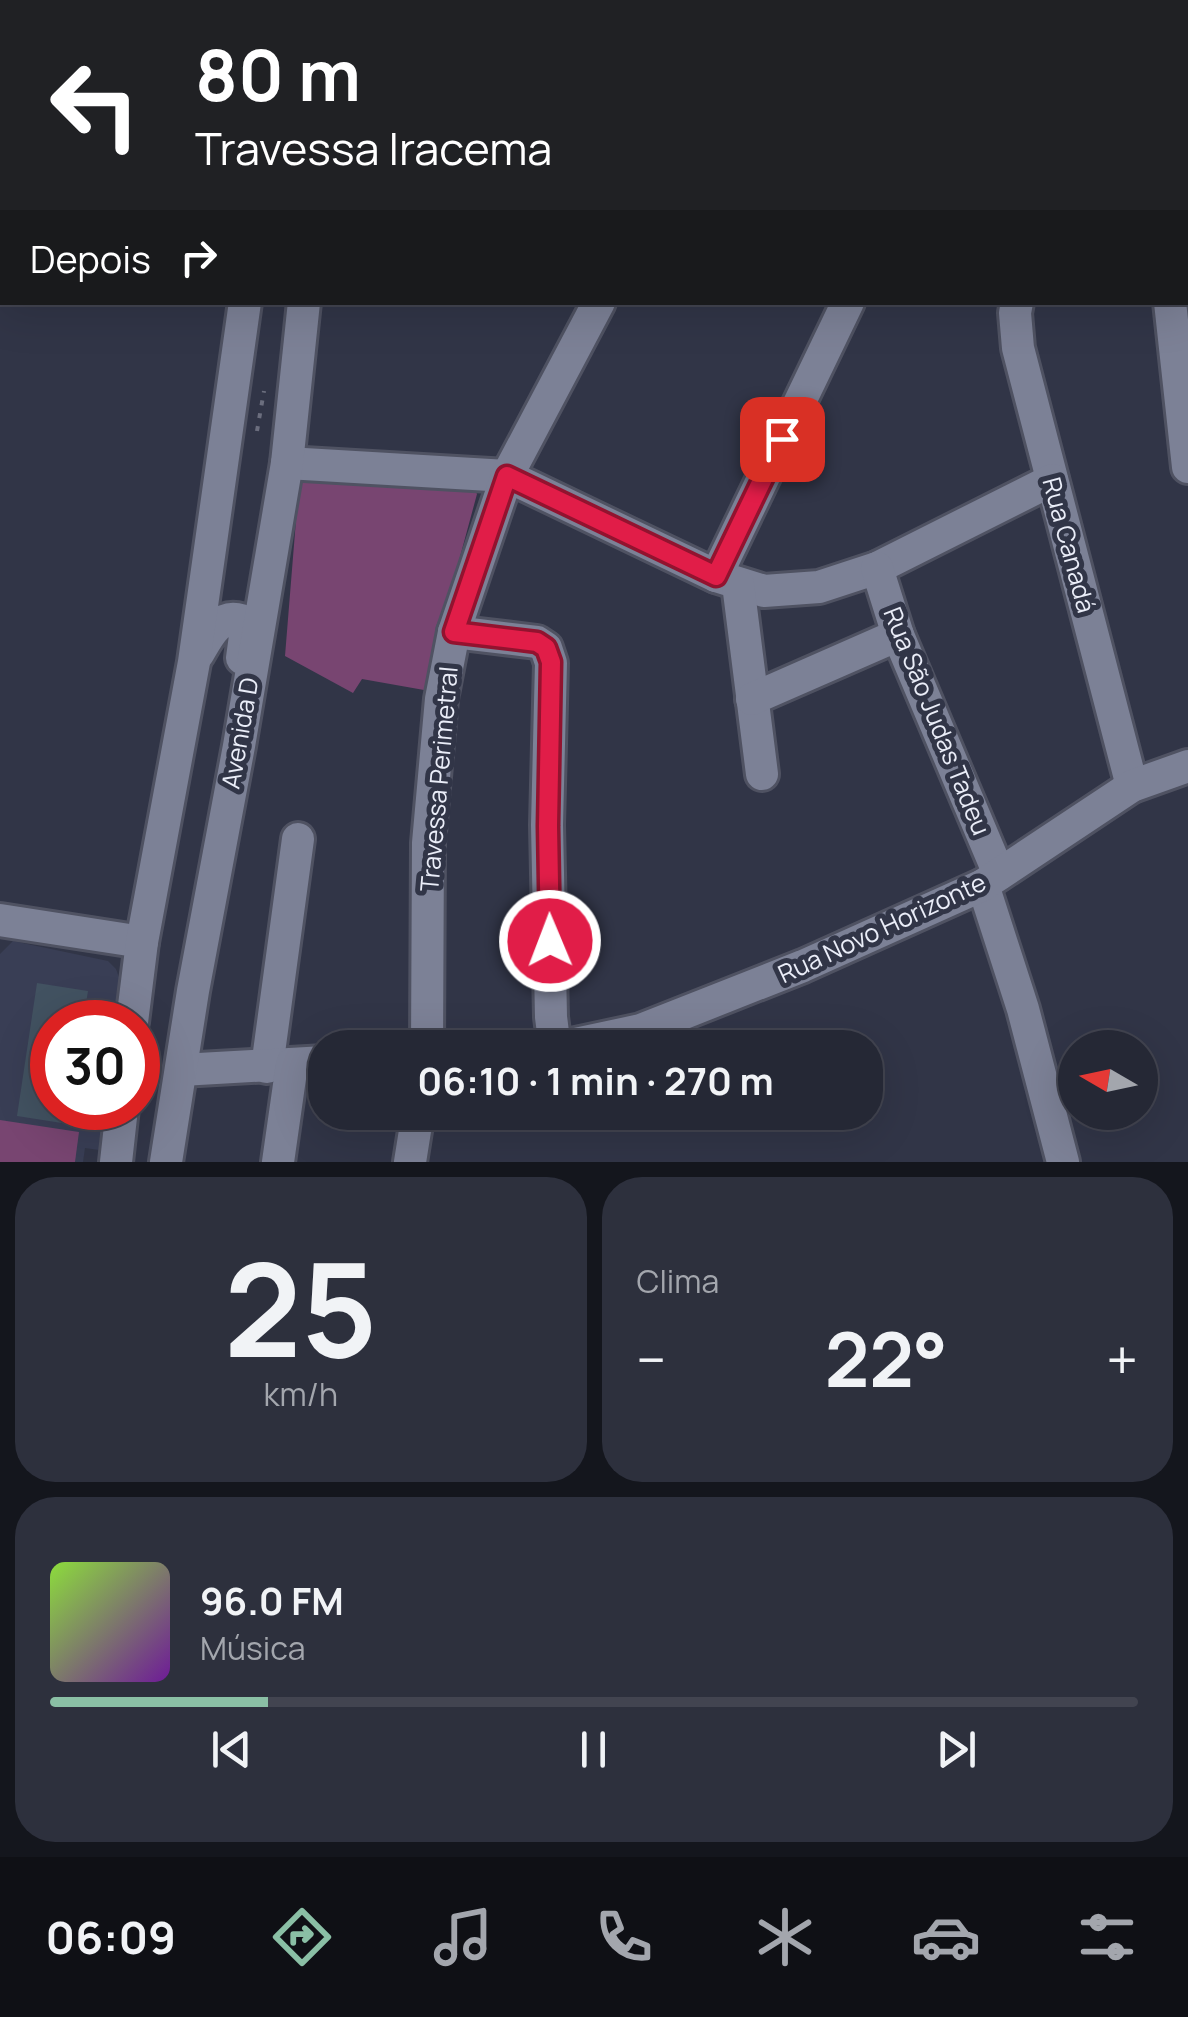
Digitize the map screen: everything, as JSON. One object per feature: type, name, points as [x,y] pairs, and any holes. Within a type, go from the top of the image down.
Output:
[{"type":"street","points":[[135,1000],[194,662],[245,305]]},
{"type":"street","name":"Avenida D","points":[[166,1162],[287,463],[304,305]]},
{"type":"street","name":"Travessa Perimetral","points":[[428,1030],[428,844],[441,699],[454,632],[507,476],[596,305]]},
{"type":"street","points":[[762,774],[752,699],[727,580],[847,305]]},
{"type":"street","name":"Rua Canadá","points":[[1016,305],[1018,348],[1132,786]]},
{"type":"street","points":[[1170,305],[1188,467]]},
{"type":"street","points":[[287,463],[507,476],[727,580],[764,591],[820,587],[877,568],[1052,480]]},
{"type":"street","name":"Rua São Judas Tadeu","points":[[877,568],[898,636],[991,880],[1064,1162]]},
{"type":"street","points":[[194,662],[210,633],[226,618],[241,620],[246,629],[232,734],[239,746]]},
{"type":"street","points":[[454,632],[537,642],[546,648],[551,662],[548,826],[553,1030]]},
{"type":"street","points":[[752,699],[898,636]]},
{"type":"street","name":"Rua Novo Horizonte","points":[[641,1030],[803,966],[991,880],[1132,786],[1188,766]]},
{"type":"street","points":[[278,1162],[279,1066],[298,840]]},
{"type":"street","points":[[0,920],[142,942]]},
{"type":"street","points":[[181,1070],[308,1063]]},
{"type":"street","points":[[116,1162],[120,1130]]},
{"type":"street","points":[[410,1162],[415,1130]]},
{"type":"shaded area","points":[[471,482],[477,494],[424,690],[362,679],[353,693],[285,656],[299,483]]},
{"type":"shaded area","points":[[13,941],[108,961],[116,969],[123,989],[121,1000],[30,1000],[30,1130],[102,1130],[99,1150],[85,1148],[83,1162],[0,1162],[0,954]]},
{"type":"shaded area","points":[[0,1120],[30,1125],[30,1130],[79,1132],[75,1162],[0,1162]]},
{"type":"building","points":[[37,983],[88,991],[87,1000],[34,1000]]},
{"type":"building","points":[[30,1030],[30,1118],[17,1116]]},
{"type":"route","points":[[550,941],[551,662],[546,648],[537,642],[454,632],[507,476],[716,576],[782,439]]}]
